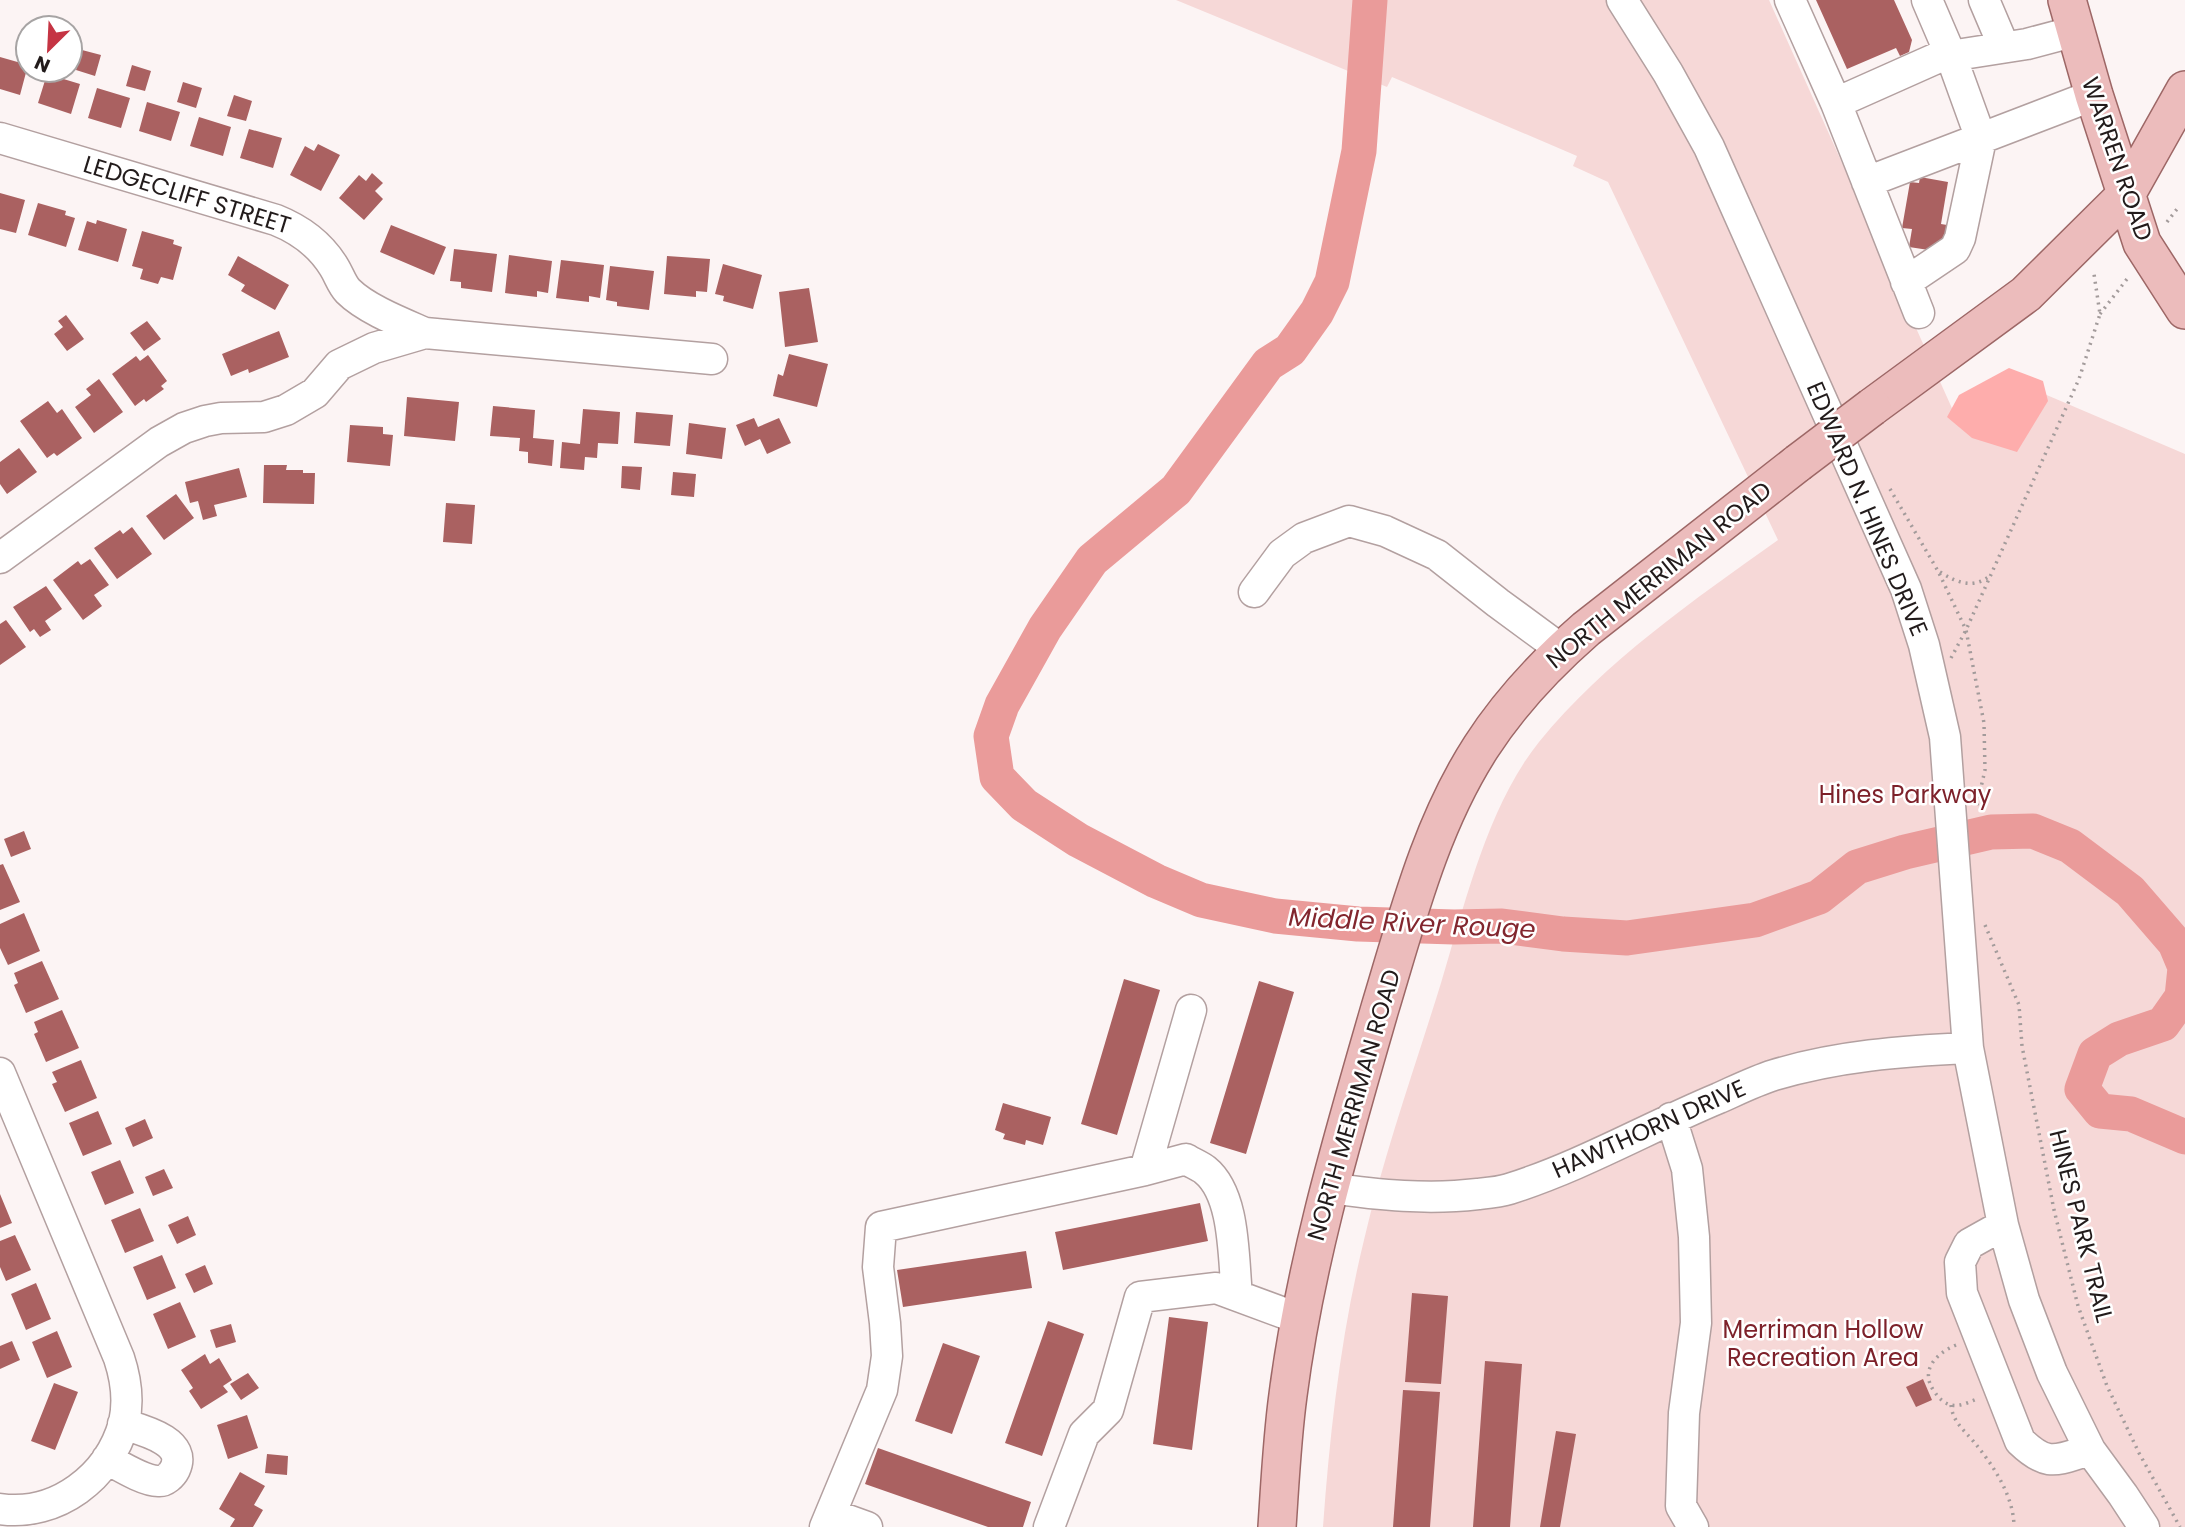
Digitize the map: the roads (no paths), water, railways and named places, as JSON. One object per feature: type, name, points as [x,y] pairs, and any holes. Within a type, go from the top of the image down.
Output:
[{"type":"main road","name":"WARREN ROAD","points":[[2071,15],[2094,96],[2142,243],[2185,310]]},
{"type":"main road","name":"NORTH MERRIMAN ROAD","points":[[1277,1527],[1287,1396],[1300,1319],[1329,1188],[1416,888],[1441,823],[1480,748],[1532,680],[1562,650],[1798,463],[2026,295],[2126,195],[2181,107]]},
{"type":"street","name":"EDWARD N. HINES DRIVE","points":[[1622,0],[1668,73],[1709,147],[1906,589],[1935,688],[1945,737],[1952,834],[1971,919],[1968,1048],[2003,1225],[2024,1300],[2052,1373],[2090,1450],[2144,1527]]},
{"type":"street","points":[[1790,0],[1836,103],[1919,313]]},
{"type":"street","points":[[1906,282],[1955,249],[1960,238],[1980,139],[1951,56],[1927,0]]},
{"type":"street","points":[[1984,0],[2004,47]]},
{"type":"street","points":[[1836,103],[1937,58],[2004,47],[2071,15]]},
{"type":"street","points":[[1867,182],[2094,96]]},
{"type":"street","name":"LEDGECLIFF STREET","points":[[0,138],[296,228],[322,250],[347,290],[386,316],[425,333],[712,359]]},
{"type":"street","points":[[0,558],[159,442],[184,428],[221,418],[264,417],[286,411],[315,393],[339,365],[374,348],[425,333]]},
{"type":"street","points":[[1254,592],[1282,554],[1304,538],[1349,521],[1385,531],[1437,555],[1562,650]]},
{"type":"street","points":[[1145,1170],[1191,1010]]},
{"type":"street","name":"HAWTHORN DRIVE","points":[[1329,1188],[1380,1195],[1423,1197],[1465,1196],[1507,1190],[1586,1159],[1671,1118],[1772,1075],[1848,1057],[1968,1048]]},
{"type":"street","points":[[0,1073],[120,1358],[126,1389],[115,1442],[97,1473],[63,1499],[38,1508],[0,1509]]},
{"type":"street","points":[[1671,1118],[1687,1169],[1694,1237],[1696,1323],[1684,1413],[1681,1506],[1693,1527]]},
{"type":"street","points":[[867,1527],[828,1521],[882,1390],[887,1356],[878,1267],[880,1227],[1186,1159],[1207,1171],[1223,1193],[1229,1213],[1237,1295]]},
{"type":"street","points":[[2003,1225],[1969,1244],[1960,1262],[1962,1293],[2020,1441],[2034,1454],[2053,1461],[2090,1450]]},
{"type":"street","points":[[1049,1527],[1084,1434],[1108,1410],[1140,1297],[1216,1287],[1300,1319]]},
{"type":"waterway","name":"Middle River Rouge","points":[[1370,0],[1359,151],[1332,282],[1317,312],[1290,350],[1268,364],[1176,490],[1092,560],[1045,628],[1002,705],[991,736],[997,777],[1024,805],[1078,840],[1156,881],[1201,900],[1275,916],[1358,924],[1502,926],[1563,934],[1627,938],[1755,920],[1819,897],[1857,867],[1905,852],[1991,832],[2033,831],[2070,846],[2130,891],[2175,943],[2185,967]]},
{"type":"waterway","name":"Middle River Rouge","points":[[2185,968],[2182,997],[2163,1024],[2119,1039],[2095,1054],[2082,1089],[2100,1111],[2131,1114],[2185,1137]]},
{"type":"park label","name":"Hines Parkway","points":[[1905,795]]},
{"type":"park label","name":"Merriman Hollow Recreation Area","points":[[1823,1344]]}]
